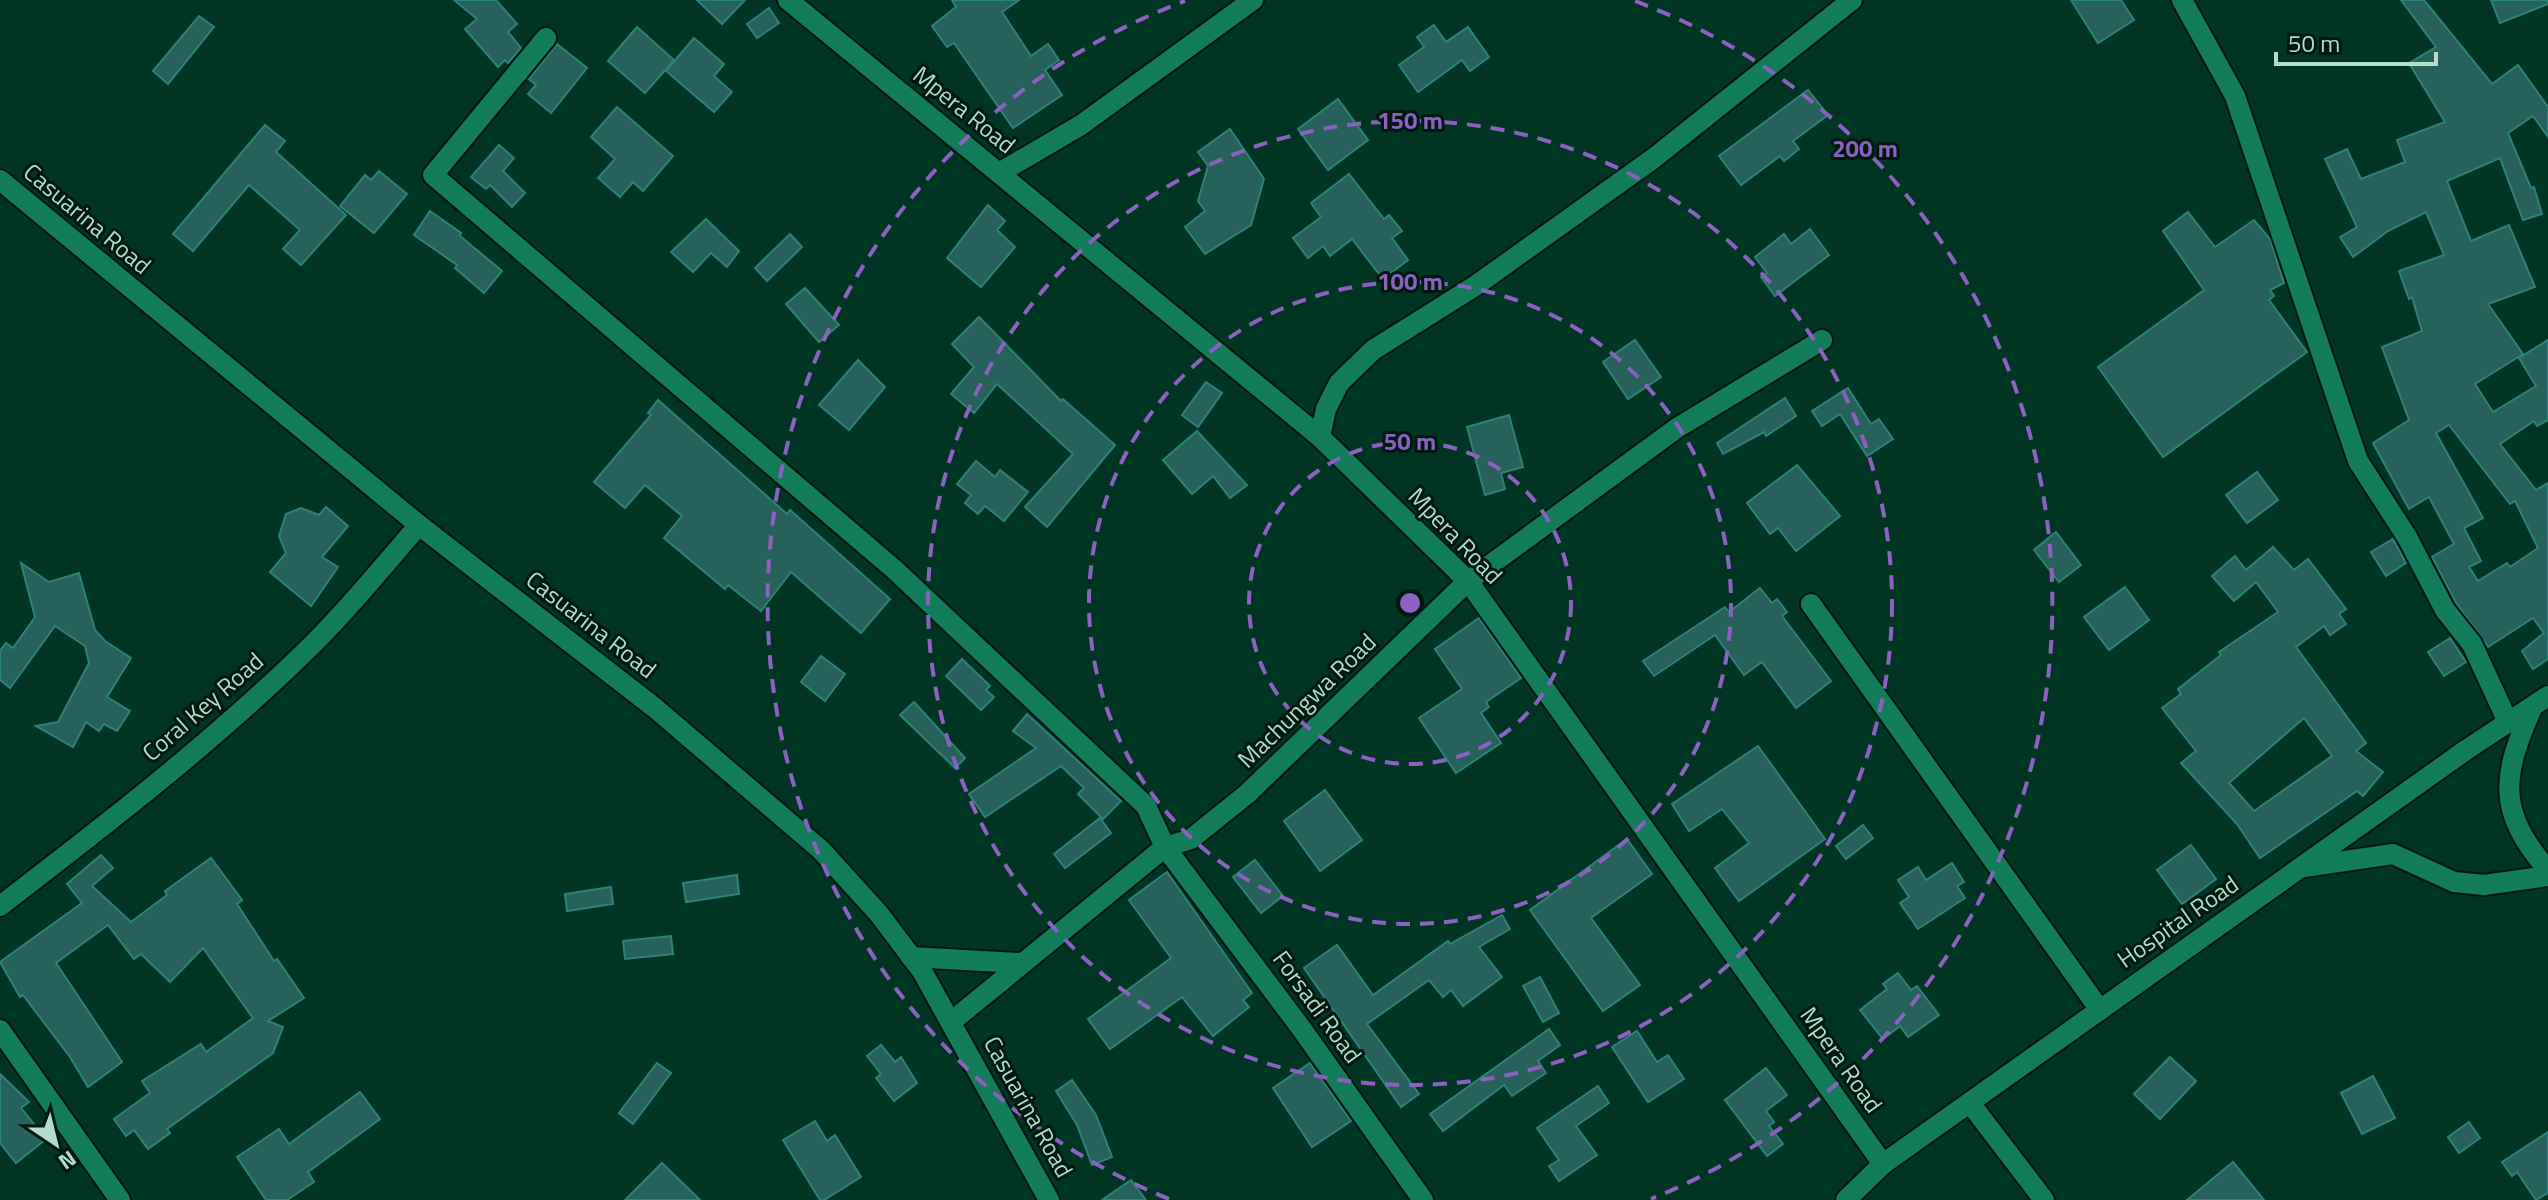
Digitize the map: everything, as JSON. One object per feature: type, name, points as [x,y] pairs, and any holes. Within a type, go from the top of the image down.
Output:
[{"type":"street","name":"Mpera Road","points":[[788,0],[1320,437],[1468,581],[1883,1164]]},
{"type":"street","points":[[999,173],[1081,125],[1253,0]]},
{"type":"street","points":[[1320,437],[1326,409],[1339,383],[1373,350],[1475,286],[1608,192],[1852,0]]},
{"type":"street","points":[[2182,0],[2235,96],[2358,461],[2407,537],[2445,610],[2472,644],[2508,722]]},
{"type":"street","name":"Forsadi Road","points":[[546,38],[433,175],[895,570],[1146,806],[1165,847],[1301,1028],[1423,1200]]},
{"type":"street","name":"Casuarina Road","points":[[0,180],[419,525],[765,800],[821,850],[879,914],[911,957],[951,1022],[1049,1200]]},
{"type":"street","name":"Machungwa Road","points":[[951,1022],[1019,963],[1165,847],[1191,839],[1247,794],[1468,581],[1677,428],[1822,340]]},
{"type":"street","name":"Coral Key Road","points":[[0,906],[105,825],[264,691],[316,641],[419,525]]},
{"type":"street","points":[[1811,604],[2100,1010]]},
{"type":"street","points":[[2299,868],[2393,854],[2454,882],[2484,885],[2548,873],[2523,842],[2512,815],[2509,778],[2515,747],[2541,700]]},
{"type":"street","name":"Hospital Road","points":[[1846,1200],[1883,1164],[2541,700]]},
{"type":"street","points":[[911,957],[1019,963]]},
{"type":"street","points":[[0,1030],[120,1200]]},
{"type":"street","points":[[1970,1103],[2044,1200]]},
{"type":"building","points":[[454,0],[496,0],[517,24],[508,32],[521,48],[508,63],[505,60],[498,67],[465,29],[477,19]]},
{"type":"building","points":[[697,0],[745,0],[722,24]]},
{"type":"building","points":[[952,0],[1019,0],[1002,12],[1031,56],[1048,44],[1059,60],[1045,70],[1062,95],[1013,128],[954,43],[947,47],[932,26],[956,7]]},
{"type":"building","points":[[2071,0],[2121,0],[2134,20],[2098,43]]},
{"type":"building","points":[[2401,0],[2424,0],[2492,84],[2518,65],[2548,107],[2548,137],[2533,116],[2508,133],[2531,188],[2534,187],[2542,214],[2523,220],[2500,158],[2447,181],[2471,241],[2509,225],[2535,287],[2488,304],[2523,354],[2475,384],[2493,412],[2536,386],[2519,358],[2548,340],[2548,420],[2537,426],[2534,421],[2500,444],[2536,490],[2548,483],[2548,659],[2533,669],[2522,651],[2544,633],[2533,618],[2488,647],[2456,603],[2432,557],[2454,544],[2429,497],[2409,509],[2373,443],[2409,420],[2382,347],[2422,331],[2412,297],[2409,299],[2399,271],[2444,255],[2426,212],[2388,231],[2353,257],[2340,237],[2357,227],[2325,159],[2347,149],[2361,179],[2405,162],[2397,140],[2445,122],[2409,63],[2436,47]],"holes":[[[2449,425],[2510,504],[2515,501],[2538,548],[2510,567],[2507,563],[2478,581],[2469,567],[2481,561],[2464,528],[2483,518],[2436,433]]]},
{"type":"building","points":[[2491,0],[2548,0],[2548,4],[2500,23]]},
{"type":"building","points":[[769,8],[779,23],[757,38],[747,24]]},
{"type":"building","points":[[199,16],[214,27],[168,84],[153,71]]},
{"type":"building","points":[[1434,25],[1446,42],[1468,27],[1489,57],[1470,71],[1462,60],[1418,92],[1399,65],[1424,47],[1417,37]]},
{"type":"building","points":[[637,27],[674,60],[645,93],[608,61]]},
{"type":"building","points":[[694,38],[724,64],[714,76],[732,92],[714,112],[666,71]]},
{"type":"building","points":[[557,44],[587,68],[551,113],[528,94],[536,85],[529,79]]},
{"type":"building","points":[[1808,90],[1828,115],[1793,141],[1799,149],[1784,161],[1780,156],[1741,185],[1719,156]]},
{"type":"building","points":[[1338,99],[1368,140],[1328,170],[1298,129]]},
{"type":"building","points":[[617,107],[673,156],[643,191],[633,182],[620,197],[598,178],[615,159],[591,137]]},
{"type":"building","points":[[265,125],[285,141],[276,152],[346,215],[301,265],[283,249],[300,230],[249,185],[193,251],[173,234]]},
{"type":"building","points":[[1230,129],[1264,179],[1251,225],[1205,254],[1185,227],[1205,211],[1198,201],[1208,166],[1198,152]]},
{"type":"building","points":[[499,145],[514,158],[503,171],[525,193],[512,207],[490,185],[486,189],[471,177]]},
{"type":"building","points":[[379,171],[407,194],[374,233],[340,206],[365,175],[371,180]]},
{"type":"building","points":[[1349,174],[1384,219],[1389,215],[1402,231],[1392,238],[1408,260],[1383,279],[1352,239],[1330,256],[1323,246],[1308,258],[1293,238],[1321,217],[1311,203]]},
{"type":"building","points":[[988,205],[1005,221],[997,230],[1015,247],[981,287],[947,258]]},
{"type":"building","points":[[430,211],[461,233],[460,236],[502,271],[484,293],[455,268],[457,265],[414,235]]},
{"type":"building","points":[[2188,212],[2215,247],[2254,220],[2270,239],[2284,283],[2270,290],[2274,296],[2269,300],[2307,352],[2163,457],[2098,367],[2204,290],[2163,231]]},
{"type":"building","points":[[706,219],[739,251],[727,267],[711,253],[693,272],[671,252]]},
{"type":"building","points":[[1810,229],[1829,255],[1775,296],[1761,277],[1767,273],[1755,257],[1784,234],[1791,244]]},
{"type":"building","points":[[790,234],[802,247],[767,281],[755,268]]},
{"type":"building","points":[[805,288],[839,325],[819,342],[786,304]]},
{"type":"building","points":[[979,317],[1061,401],[1063,399],[1115,445],[1047,527],[1025,507],[1073,454],[997,384],[974,413],[951,394],[974,367],[952,344]]},
{"type":"building","points":[[1635,340],[1661,377],[1628,399],[1603,362]]},
{"type":"building","points":[[858,360],[885,387],[849,430],[819,405]]},
{"type":"building","points":[[1206,382],[1222,393],[1198,427],[1182,415]]},
{"type":"building","points":[[1848,388],[1871,424],[1879,419],[1893,439],[1867,456],[1840,414],[1822,426],[1812,411]]},
{"type":"building","points":[[1785,398],[1796,416],[1766,436],[1764,432],[1723,454],[1717,443]]},
{"type":"building","points":[[658,400],[787,514],[790,510],[890,599],[861,633],[791,572],[761,611],[728,585],[725,589],[664,538],[682,516],[645,485],[625,508],[594,482],[651,415],[648,413]]},
{"type":"building","points":[[1509,415],[1523,467],[1501,473],[1505,489],[1485,495],[1467,427]]},
{"type":"building","points":[[1197,431],[1247,485],[1230,498],[1213,476],[1192,494],[1163,460]]},
{"type":"building","points":[[976,461],[995,477],[1000,470],[1028,492],[1004,521],[985,506],[978,514],[965,503],[971,495],[957,484]]},
{"type":"building","points":[[1797,465],[1840,516],[1796,551],[1778,528],[1770,534],[1747,503]]},
{"type":"building","points":[[2257,472],[2278,500],[2247,523],[2226,495]]},
{"type":"building","points":[[326,507],[348,526],[322,557],[338,567],[311,606],[270,572],[286,553],[279,536],[286,514],[301,508],[319,515]]},
{"type":"building","points":[[2056,532],[2081,565],[2059,582],[2034,550]]},
{"type":"building","points":[[2393,539],[2406,563],[2386,576],[2371,552]]},
{"type":"building","points":[[2273,547],[2294,570],[2308,559],[2346,609],[2339,614],[2346,624],[2330,635],[2324,626],[2296,647],[2366,743],[2356,751],[2383,772],[2363,796],[2357,791],[2260,858],[2237,824],[2181,763],[2196,751],[2162,708],[2181,694],[2178,689],[2221,655],[2219,652],[2278,612],[2256,582],[2234,601],[2212,576],[2235,556],[2246,570]],"holes":[[[2304,718],[2332,756],[2254,811],[2229,783]]]},
{"type":"building","points":[[21,563],[49,582],[79,573],[95,630],[105,641],[131,658],[107,697],[130,711],[117,731],[104,724],[99,731],[86,722],[73,747],[36,726],[58,722],[89,663],[85,646],[55,626],[10,688],[0,680],[0,651],[6,643],[13,648],[35,617]]},
{"type":"building","points":[[2125,587],[2149,620],[2109,650],[2084,617]]},
{"type":"building","points":[[1760,588],[1772,603],[1777,599],[1787,612],[1782,616],[1831,681],[1796,708],[1762,662],[1744,675],[1715,635],[1654,676],[1643,661],[1725,607],[1729,612]]},
{"type":"building","points":[[1479,618],[1521,678],[1486,702],[1489,707],[1481,713],[1501,743],[1456,773],[1419,718],[1462,689],[1435,649]]},
{"type":"building","points":[[2450,638],[2466,662],[2444,676],[2428,652]]},
{"type":"building","points":[[821,656],[845,674],[825,701],[801,682]]},
{"type":"building","points":[[962,659],[990,686],[986,690],[994,697],[981,710],[946,676]]},
{"type":"building","points":[[914,702],[965,758],[955,768],[900,715]]},
{"type":"building","points":[[1027,714],[1121,801],[1103,819],[1078,794],[1084,788],[1061,766],[985,817],[969,794],[1036,748],[1013,731]]},
{"type":"building","points":[[1758,746],[1825,839],[1739,901],[1715,868],[1749,843],[1722,809],[1689,831],[1672,804]]},
{"type":"building","points":[[1325,790],[1362,840],[1320,871],[1284,821]]},
{"type":"building","points":[[1100,818],[1111,833],[1065,868],[1054,854]]},
{"type":"building","points":[[1863,825],[1873,838],[1846,859],[1836,846]]},
{"type":"building","points":[[1627,839],[1652,874],[1591,918],[1640,985],[1603,1011],[1530,910]]},
{"type":"building","points":[[2191,845],[2216,879],[2182,904],[2157,870]]},
{"type":"building","points":[[101,855],[113,868],[92,886],[131,922],[167,895],[165,891],[211,858],[242,900],[237,904],[274,961],[277,959],[304,998],[268,1021],[283,1027],[273,1053],[167,1129],[170,1133],[148,1149],[134,1130],[126,1136],[114,1119],[150,1093],[142,1081],[201,1044],[206,1052],[253,1018],[203,948],[170,982],[141,954],[134,959],[108,925],[56,963],[122,1062],[88,1087],[70,1057],[23,995],[20,997],[0,962],[82,903],[67,884]]},
{"type":"building","points":[[1255,860],[1283,896],[1261,913],[1233,877]]},
{"type":"building","points":[[1952,863],[1964,882],[1957,886],[1965,898],[1918,929],[1900,903],[1909,897],[1898,880],[1918,867],[1926,880]]},
{"type":"building","points":[[1167,872],[1252,993],[1243,1000],[1249,1007],[1213,1036],[1182,997],[1110,1049],[1088,1019],[1171,958],[1129,900]]},
{"type":"building","points":[[737,875],[739,894],[686,902],[683,883]]},
{"type":"building","points":[[611,887],[613,904],[567,911],[565,894]]},
{"type":"building","points":[[1502,915],[1510,929],[1479,947],[1502,977],[1463,1006],[1451,990],[1443,997],[1429,980],[1367,1024],[1419,1094],[1401,1107],[1304,968],[1337,945],[1373,995],[1448,941],[1450,944]]},
{"type":"building","points":[[671,936],[673,954],[625,959],[623,941]]},
{"type":"building","points":[[1898,973],[1911,990],[1917,986],[1939,1015],[1908,1037],[1900,1026],[1883,1039],[1860,1010],[1887,989],[1883,984]]},
{"type":"building","points":[[1540,977],[1559,1013],[1543,1022],[1523,986]]},
{"type":"building","points":[[1549,1029],[1560,1045],[1538,1061],[1546,1073],[1512,1096],[1504,1085],[1443,1131],[1430,1114]]},
{"type":"building","points":[[1637,1031],[1657,1062],[1668,1055],[1684,1079],[1648,1102],[1612,1047]]},
{"type":"building","points":[[881,1045],[895,1062],[901,1057],[917,1083],[894,1101],[876,1078],[881,1074],[867,1056]]},
{"type":"building","points":[[2170,1057],[2196,1081],[2160,1119],[2134,1094]]},
{"type":"building","points":[[657,1063],[671,1073],[633,1124],[619,1113]]},
{"type":"building","points":[[1310,1063],[1351,1121],[1312,1147],[1273,1088]]},
{"type":"building","points":[[1766,1068],[1787,1095],[1766,1111],[1774,1122],[1769,1126],[1783,1144],[1767,1156],[1725,1100]]},
{"type":"building","points":[[0,1074],[29,1102],[21,1108],[46,1139],[16,1163],[0,1143]]},
{"type":"building","points":[[2373,1076],[2395,1118],[2362,1134],[2341,1093]]},
{"type":"building","points":[[1072,1080],[1096,1115],[1112,1157],[1092,1165],[1077,1125],[1056,1091]]},
{"type":"building","points":[[1598,1086],[1609,1103],[1576,1126],[1597,1155],[1559,1181],[1549,1166],[1559,1160],[1537,1128]]},
{"type":"building","points":[[360,1092],[380,1119],[308,1172],[314,1182],[287,1200],[266,1200],[237,1157],[279,1129],[289,1144]]},
{"type":"building","points":[[815,1121],[827,1141],[835,1135],[861,1177],[824,1200],[820,1200],[783,1140]]},
{"type":"building","points":[[2469,1122],[2480,1138],[2459,1153],[2448,1137]]},
{"type":"building","points":[[2548,1132],[2548,1193],[2536,1200],[2517,1172],[2512,1176],[2502,1162]]},
{"type":"building","points":[[2233,1162],[2264,1200],[2187,1200]]},
{"type":"building","points":[[662,1163],[700,1200],[625,1200]]},
{"type":"building","points":[[1131,1180],[1146,1200],[1102,1200]]}]
